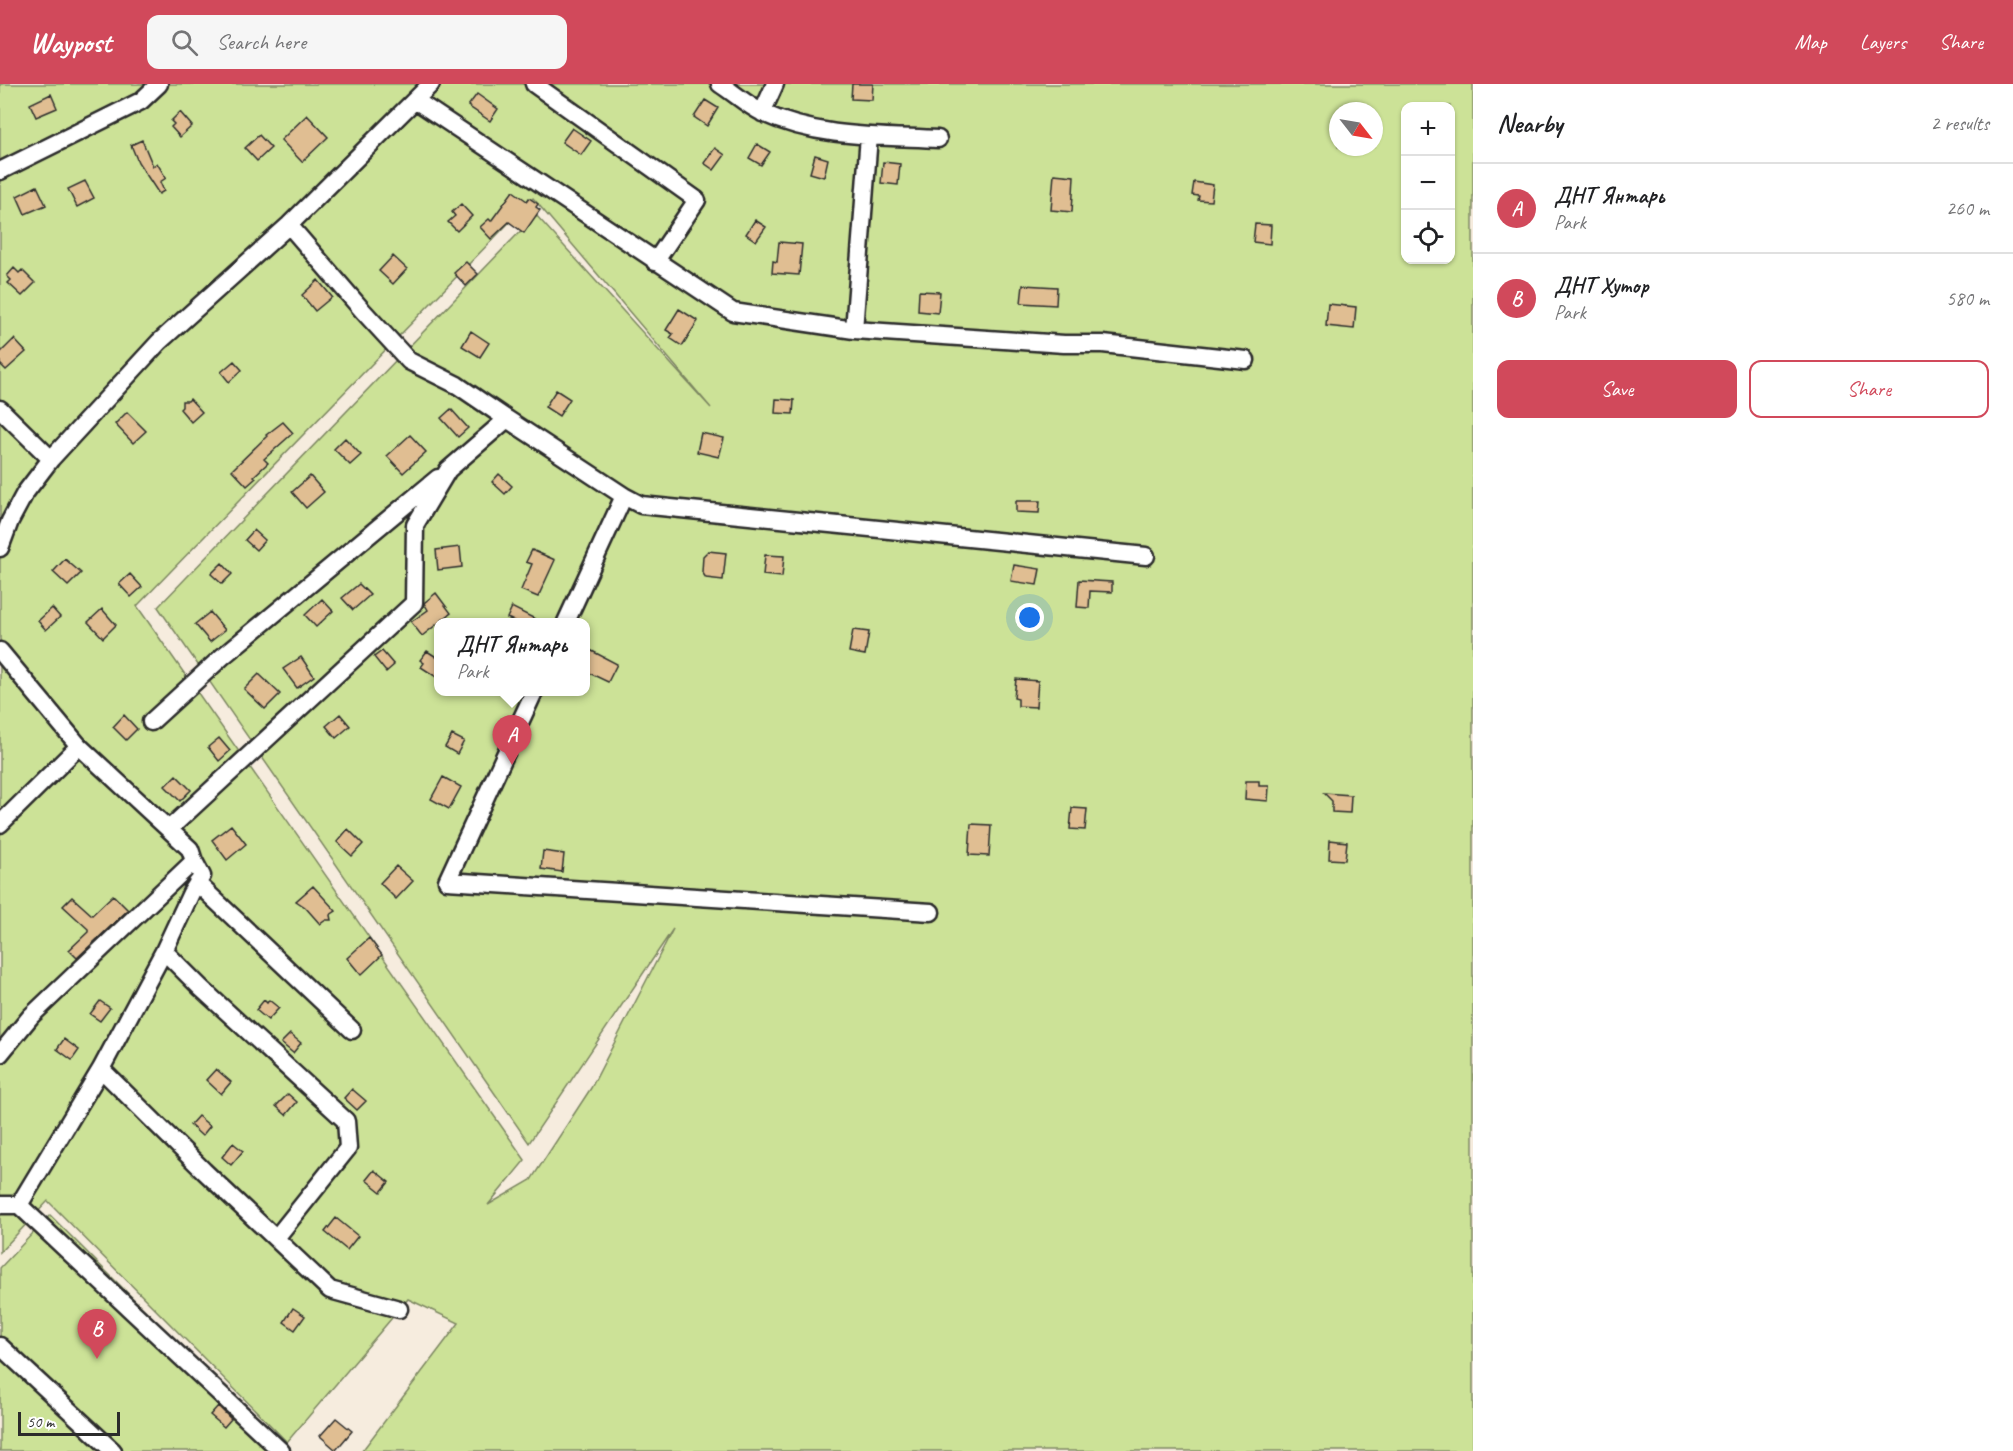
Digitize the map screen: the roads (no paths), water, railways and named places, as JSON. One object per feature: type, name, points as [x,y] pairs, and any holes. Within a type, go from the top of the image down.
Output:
[{"type":"street","points":[[0,171],[141,101],[159,84]]},
{"type":"street","points":[[0,548],[10,521],[25,493],[51,459],[159,342],[290,225],[431,84]]},
{"type":"street","points":[[534,84],[697,200],[655,262]]},
{"type":"street","points":[[720,84],[762,113],[812,130],[870,136],[938,139]]},
{"type":"street","points":[[762,113],[775,84]]},
{"type":"street","points":[[415,100],[733,312],[855,330],[1064,344],[1103,344],[1246,360]]},
{"type":"street","points":[[855,330],[870,136]]},
{"type":"street","points":[[290,225],[409,361],[457,385],[640,505],[1146,556]]},
{"type":"street","points":[[0,409],[51,459]]},
{"type":"street","points":[[151,722],[222,657],[507,419]]},
{"type":"street","points":[[169,829],[414,603],[415,525],[448,470]]},
{"type":"street","points":[[568,618],[624,496]]},
{"type":"street","points":[[0,651],[79,746],[190,849],[202,876],[191,893],[164,951],[101,1070],[19,1205]]},
{"type":"street","points":[[532,696],[447,881],[931,912]]},
{"type":"street","points":[[0,824],[79,746]]},
{"type":"street","points":[[0,1054],[31,1016],[194,861]]},
{"type":"street","points":[[197,883],[352,1030]]},
{"type":"street","points":[[164,951],[346,1121],[348,1148],[276,1238]]},
{"type":"street","points":[[101,1070],[330,1290],[399,1310]]},
{"type":"street","points":[[0,1205],[19,1205],[281,1451]]},
{"type":"street","points":[[0,1346],[113,1451]]},
{"type":"place","name":"ДНТ Янтарь","points":[[512,765]]},
{"type":"place","name":"ДНТ Хутор","points":[[97,1359]]}]
